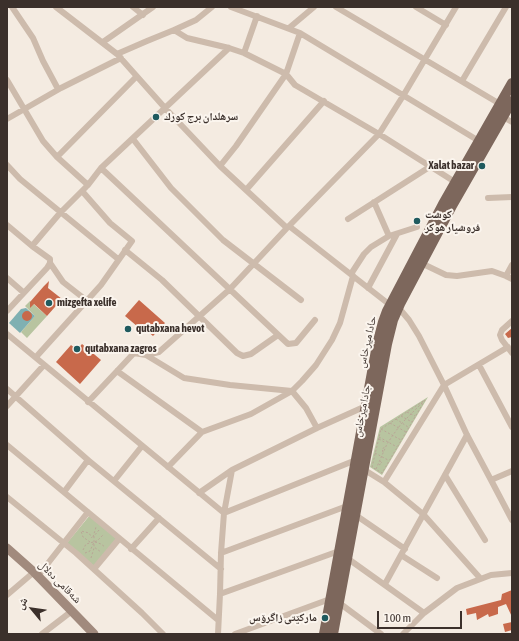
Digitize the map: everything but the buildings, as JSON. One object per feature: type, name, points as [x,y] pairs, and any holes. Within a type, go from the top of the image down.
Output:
[{"type":"main road","name":"حادا ميرخاس","points":[[324,634],[334,600],[343,554],[347,506],[380,332],[456,182],[512,83]]},
{"type":"main road","name":"جادا ميرخاس","points":[[343,554],[354,514],[394,306],[421,263],[512,101]]},
{"type":"main road","name":"شەقامی دەلال","points":[[7,548],[36,574],[94,634]]},
{"type":"main road","points":[[333,634],[334,600]]},
{"type":"street","points":[[12,7],[33,38],[58,90]]},
{"type":"street","points":[[56,7],[103,42],[119,56],[165,108],[220,166],[246,190],[288,227],[394,306],[416,331],[444,385],[467,435],[512,520]]},
{"type":"street","points":[[133,7],[143,15]]},
{"type":"street","points":[[7,119],[147,41],[196,20],[212,7]]},
{"type":"street","points":[[231,7],[300,33],[479,141]]},
{"type":"street","points":[[288,28],[314,7]]},
{"type":"street","points":[[336,7],[500,104]]},
{"type":"street","points":[[416,7],[446,26]]},
{"type":"street","points":[[146,355],[159,352],[230,289],[379,134],[426,60],[456,7]]},
{"type":"street","points":[[462,81],[505,7]]},
{"type":"street","points":[[103,42],[153,8]]},
{"type":"street","points":[[244,53],[257,16]]},
{"type":"street","points":[[174,30],[187,38],[244,53],[286,74],[295,85],[379,134],[456,182]]},
{"type":"street","points":[[220,166],[236,146],[286,74],[300,33]]},
{"type":"street","points":[[32,246],[60,213],[88,185],[101,168],[229,48]]},
{"type":"street","points":[[58,157],[136,77]]},
{"type":"street","points":[[7,80],[43,141],[88,185]]},
{"type":"street","points":[[246,190],[324,101]]},
{"type":"street","points":[[503,117],[512,122]]},
{"type":"street","points":[[133,139],[171,188],[223,240],[301,300]]},
{"type":"street","points":[[7,165],[20,179],[60,213],[118,259]]},
{"type":"street","points":[[348,218],[431,166]]},
{"type":"street","points":[[101,168],[288,344],[296,343],[315,320]]},
{"type":"street","points":[[36,358],[86,300],[101,285],[132,241],[110,224],[82,191]]},
{"type":"street","points":[[488,198],[512,197]]},
{"type":"street","points":[[374,202],[389,236]]},
{"type":"street","points":[[7,225],[50,259],[50,263],[63,282],[86,300]]},
{"type":"street","points":[[168,467],[202,432],[251,414],[292,391],[316,365],[332,340],[340,323],[352,275],[364,254],[371,246],[389,236],[417,227]]},
{"type":"street","points":[[368,288],[396,234]]},
{"type":"street","points":[[125,250],[162,280],[237,353],[243,356],[251,354],[278,335]]},
{"type":"street","points":[[7,311],[50,263]]},
{"type":"street","points":[[421,263],[446,275],[457,276],[492,271],[509,278],[512,266]]},
{"type":"street","points":[[7,278],[23,292]]},
{"type":"street","points":[[384,482],[444,385],[479,365],[510,350],[500,335],[502,330],[512,322]]},
{"type":"street","points":[[7,334],[224,513]]},
{"type":"street","points":[[88,402],[134,353],[146,355],[184,378],[230,385],[292,391],[306,408],[317,428]]},
{"type":"street","points":[[7,406],[44,365]]},
{"type":"street","points":[[479,365],[512,427]]},
{"type":"street","points":[[117,371],[202,432]]},
{"type":"street","points":[[7,389],[88,460],[221,569]]},
{"type":"street","points":[[198,493],[232,470],[317,428],[366,406]]},
{"type":"street","points":[[385,584],[467,435]]},
{"type":"street","points":[[7,445],[88,512],[102,526],[218,620]]},
{"type":"street","points":[[114,480],[142,446]]},
{"type":"street","points":[[64,492],[88,460]]},
{"type":"street","points":[[224,513],[356,460]]},
{"type":"street","points":[[363,469],[384,482],[424,514],[480,578]]},
{"type":"street","points":[[218,634],[224,513],[232,470]]},
{"type":"street","points":[[491,480],[512,471]]},
{"type":"street","points":[[445,475],[485,540]]},
{"type":"street","points":[[7,497],[88,564],[163,634]]},
{"type":"street","points":[[221,554],[347,506]]},
{"type":"street","points":[[7,595],[36,574],[88,512]]},
{"type":"street","points":[[354,514],[437,578]]},
{"type":"street","points":[[132,549],[159,518]]},
{"type":"street","points":[[94,570],[119,539]]},
{"type":"street","points":[[220,594],[343,554],[424,613]]},
{"type":"street","points":[[403,634],[424,613],[457,588],[491,575],[512,573]]},
{"type":"street","points":[[235,634],[334,600],[381,634]]},
{"type":"street","points":[[42,634],[72,611]]},
{"type":"path","points":[[376,470],[388,443],[398,427],[425,400],[380,428],[372,467],[376,470],[382,473],[420,406]]},
{"type":"path","points":[[406,412],[415,417]]},
{"type":"path","points":[[401,415],[412,422]]},
{"type":"path","points":[[395,419],[409,427]]},
{"type":"path","points":[[390,422],[406,432]]},
{"type":"path","points":[[380,428],[401,440]]},
{"type":"path","points":[[378,437],[388,443]]},
{"type":"path","points":[[378,439],[397,447]]},
{"type":"path","points":[[375,452],[389,460]]},
{"type":"path","points":[[93,539],[93,534],[96,528],[102,526]]},
{"type":"path","points":[[93,539],[95,533],[102,526]]},
{"type":"path","points":[[88,564],[95,542],[89,534],[81,531],[83,537],[91,542]]},
{"type":"path","points":[[104,532],[101,538],[95,542],[90,551],[82,553],[85,545],[91,542],[95,542],[103,545],[106,550]]},
{"type":"path","points":[[94,547],[99,552],[103,553]]},
{"type":"green space","points":[[30,301],[47,316],[27,338],[21,332],[35,316],[25,306]]},
{"type":"green space","points":[[428,397],[382,475],[370,467],[380,427]]},
{"type":"green space","points":[[90,515],[119,541],[95,567],[67,543]]},
{"type":"water","points":[[26,308],[35,316],[20,333],[9,323],[21,309]]},
{"type":"place","name":"سرهلدان برج كورك","points":[[156,117]]},
{"type":"place","name":"Xalat bazar","points":[[482,166]]},
{"type":"place","name":"كوشت فروشيار هوكر","points":[[417,221]]},
{"type":"place","name":"mizgefta xelife","points":[[49,303]]},
{"type":"place","name":"qutabxana hevot","points":[[128,329]]},
{"type":"place","name":"qutabxana zagros","points":[[77,349]]},
{"type":"place","name":"مارکێتی زاگرۆس","points":[[325,618]]}]
